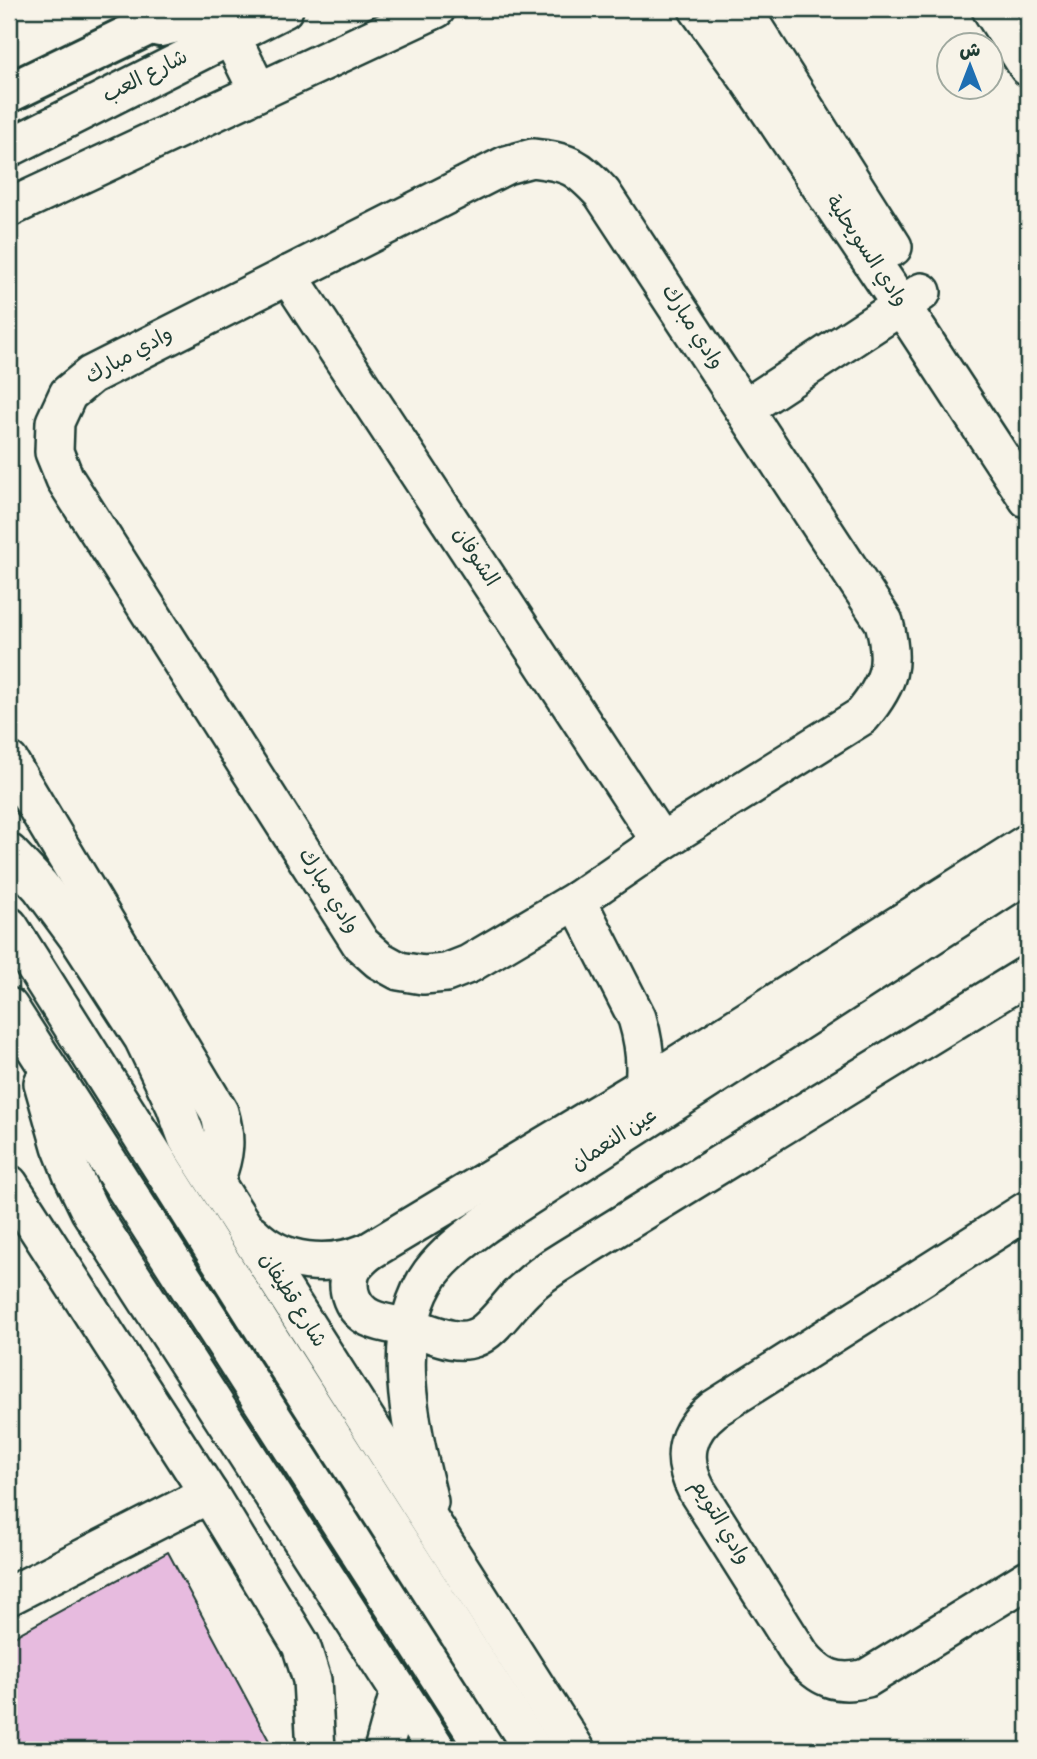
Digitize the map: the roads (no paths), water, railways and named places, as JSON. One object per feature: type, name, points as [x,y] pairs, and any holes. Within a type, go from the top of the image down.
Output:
[{"type":"main road","points":[[9,93],[183,9]]},
{"type":"main road","points":[[134,34],[233,22]]},
{"type":"street","name":"شارع العب","points":[[9,148],[233,22],[284,9]]},
{"type":"street","points":[[9,208],[436,9]]},
{"type":"street","name":"وادي السويحلية","points":[[698,9],[1028,453]]},
{"type":"street","name":"وادي السويحلية","points":[[742,9],[874,220],[912,298],[1028,499]]},
{"type":"street","points":[[991,9],[1028,67]]},
{"type":"street","points":[[233,22],[258,91]]},
{"type":"street","name":"وادي مبارك","points":[[532,158],[560,161],[584,173],[603,193],[744,409],[884,622],[890,647],[888,672],[879,696],[862,716],[661,842],[577,900],[469,964],[446,973],[423,975],[400,971],[379,960],[361,944],[65,479],[54,452],[55,422],[68,394],[91,375],[506,165],[532,158]]},
{"type":"street","name":"الشوفان","points":[[288,275],[661,842]]},
{"type":"street","points":[[744,409],[912,298]]},
{"type":"street","points":[[9,761],[219,1112],[225,1147],[215,1181]]},
{"type":"street","name":"عين النعمان","points":[[241,1223],[272,1249],[290,1257],[330,1262],[350,1259],[368,1252],[643,1086],[1028,843]]},
{"type":"street","name":"شارع قطيفان","points":[[9,853],[40,886],[77,936],[143,1038],[175,1105],[187,1138],[576,1750]]},
{"type":"street","name":"عين النعمان","points":[[436,1530],[409,1406],[409,1327],[417,1299],[430,1274],[447,1255],[487,1223],[1028,873]]},
{"type":"street","points":[[577,900],[637,1018],[645,1051],[643,1086]]},
{"type":"street","name":"شارع قطيفان","points":[[9,926],[533,1750]]},
{"type":"street","points":[[368,1252],[358,1260],[351,1272],[349,1285],[351,1298],[358,1309],[368,1317],[462,1341],[482,1335],[524,1289],[545,1272],[1028,975]]},
{"type":"street","points":[[52,993],[187,1138]]},
{"type":"street","points":[[9,1007],[486,1750]]},
{"type":"street","points":[[637,1018],[665,1039],[699,1051]]},
{"type":"street","points":[[30,1042],[61,1146],[81,1194],[97,1222],[437,1750]]},
{"type":"street","points":[[9,1184],[235,1535],[301,1645],[312,1680],[316,1750]]},
{"type":"street","name":"وادي التويم","points":[[1028,1210],[714,1409],[695,1427],[687,1452],[687,1466],[697,1491],[800,1654],[822,1675],[837,1681],[852,1682],[867,1678],[1028,1578]]},
{"type":"street","points":[[9,1595],[209,1494]]},
{"type":"street","points":[[235,1535],[281,1508]]},
{"type":"street","points":[[383,1750],[399,1692]]}]
